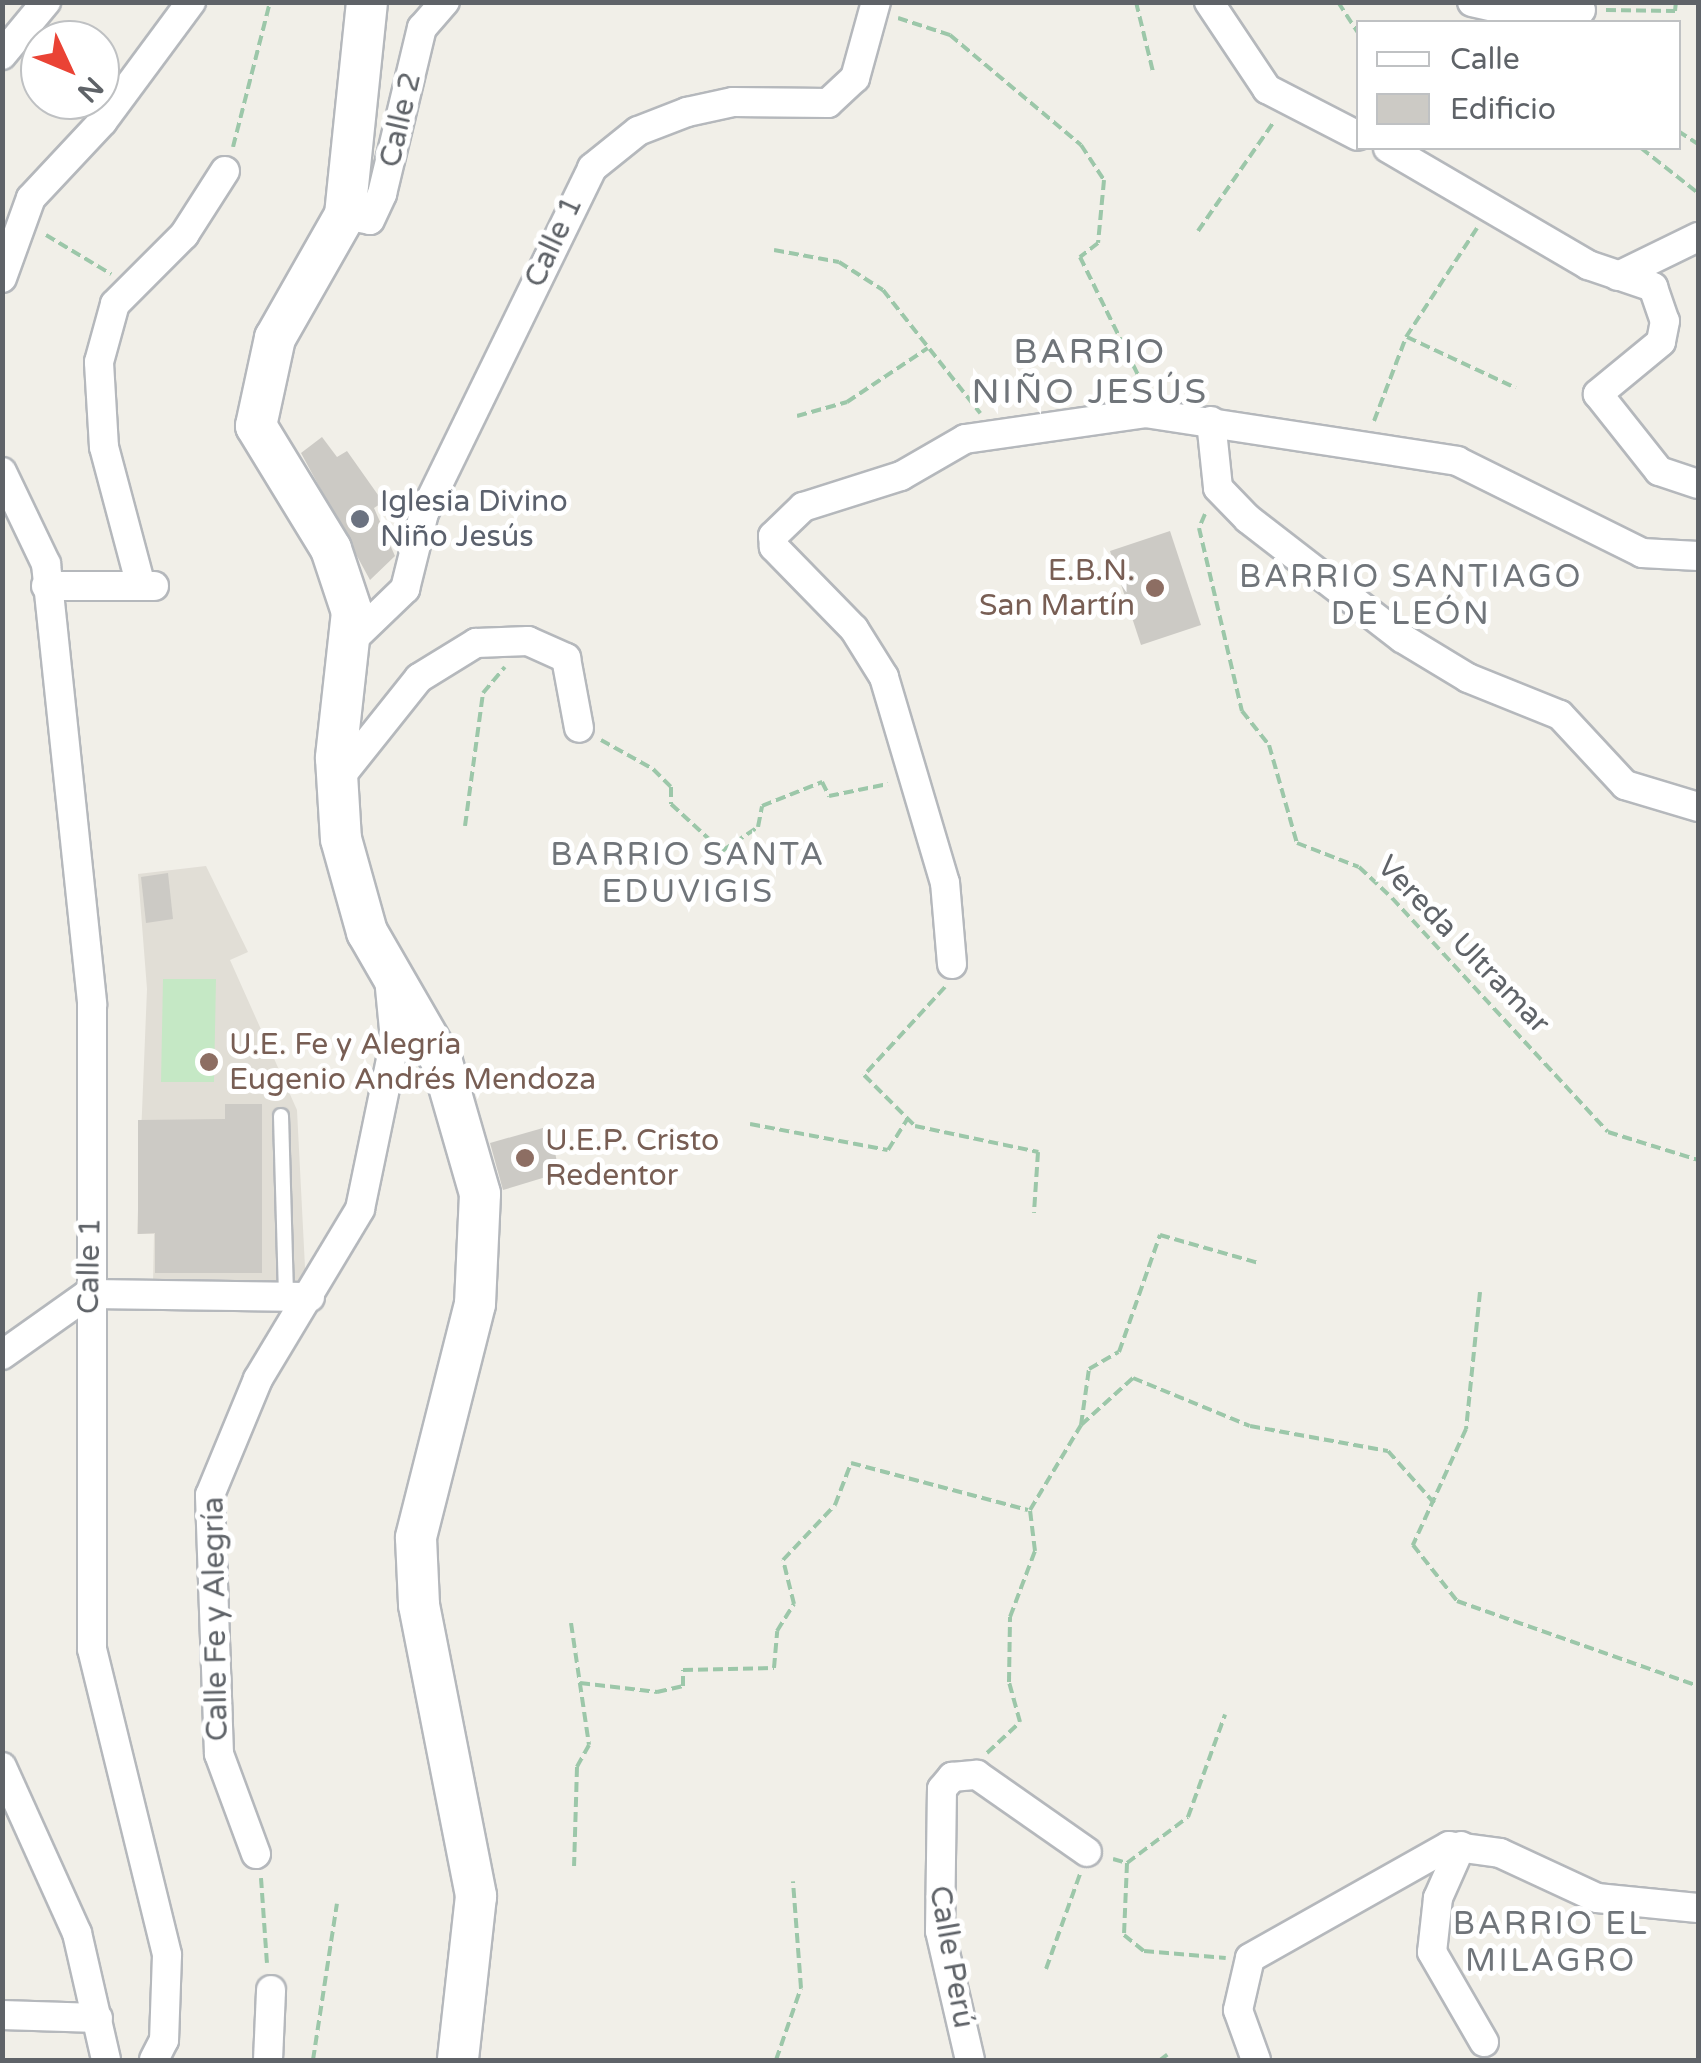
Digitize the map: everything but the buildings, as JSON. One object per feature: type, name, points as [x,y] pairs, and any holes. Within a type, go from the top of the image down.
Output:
[{"type":"main road","points":[[367,2],[345,216],[275,338],[256,400],[263,443],[331,549],[352,640],[336,782],[353,890],[388,972],[442,1062],[480,1194],[475,1304],[416,1555],[427,1656],[472,1845],[473,1957],[458,2060]]},
{"type":"street","points":[[2,56],[46,2]]},
{"type":"street","points":[[2,278],[18,224],[191,2]]},
{"type":"street","name":"Calle 2","points":[[345,216],[370,220],[382,194],[422,28],[445,2]]},
{"type":"street","points":[[1209,2],[1251,70],[1287,102],[1356,135]]},
{"type":"street","points":[[1472,2],[1520,13],[1581,10]]},
{"type":"street","name":"Calle 1","points":[[352,640],[404,588],[424,512],[592,168],[638,131],[687,112],[768,100],[828,103],[854,78],[874,8]]},
{"type":"street","points":[[1391,150],[1618,276],[1653,287],[1665,321],[1651,354],[1598,394],[1659,472],[1698,484]]},
{"type":"street","points":[[46,586],[148,586],[97,410],[106,330],[132,287],[184,234],[225,171]]},
{"type":"street","points":[[1618,276],[1698,237]]},
{"type":"street","points":[[952,964],[951,912],[871,650],[783,560],[773,536],[820,498],[900,476],[994,432],[1156,413],[1364,446],[1482,471],[1663,562],[1698,556]]},
{"type":"street","points":[[1211,420],[1218,488],[1402,638],[1468,678],[1560,715],[1625,785],[1698,807]]},
{"type":"street","name":"Calle 1","points":[[2,472],[31,525],[46,586],[92,1004],[88,1294],[92,1648],[168,1955],[164,2040],[154,2060]]},
{"type":"street","points":[[336,782],[438,662],[476,643],[528,641],[566,658],[579,728]]},
{"type":"street","name":"Calle Fe y Alegría","points":[[256,1854],[219,1754],[210,1495],[258,1379],[298,1297],[347,1242],[374,1155],[395,1040],[388,972]]},
{"type":"street","points":[[2,1355],[88,1294],[298,1297]]},
{"type":"street","points":[[2,1766],[78,1934],[106,2060]]},
{"type":"street","points":[[966,1772],[1087,1852]]},
{"type":"street","name":"Calle Perú","points":[[966,1772],[942,1789],[936,1861],[949,1987],[970,2060]]},
{"type":"street","points":[[1256,2060],[1237,1988],[1250,1958],[1460,1846],[1500,1853],[1597,1898],[1698,1908]]},
{"type":"street","points":[[1460,1846],[1438,1898],[1432,1952],[1484,2042]]},
{"type":"street","points":[[268,2060],[271,1990]]},
{"type":"street","points":[[2,2015],[98,2018]]},
{"type":"lane","points":[[282,1116],[298,1297]]},
{"type":"path","points":[[225,171],[270,2]]},
{"type":"path","points":[[1136,2],[1152,72]]},
{"type":"path","points":[[1338,2],[1356,30]]},
{"type":"path","points":[[1581,10],[1675,11],[1676,2]]},
{"type":"path","points":[[874,8],[950,35],[1082,145],[1104,180],[1098,243],[1080,257],[1156,413]]},
{"type":"path","points":[[1198,231],[1287,102]]},
{"type":"path","points":[[1644,150],[1698,192]]},
{"type":"path","points":[[1364,446],[1406,337],[1491,208]]},
{"type":"path","points":[[18,224],[132,287]]},
{"type":"path","points":[[774,250],[856,271],[928,348],[994,432]]},
{"type":"path","points":[[1406,337],[1516,388]]},
{"type":"path","points":[[796,416],[847,402],[928,348]]},
{"type":"path","name":"Vereda Ultramar","points":[[1218,488],[1199,528],[1242,712],[1268,745],[1297,843],[1359,867],[1608,1132],[1698,1160]]},
{"type":"path","points":[[466,826],[483,693],[528,641]]},
{"type":"path","points":[[579,728],[653,769],[671,788],[671,804],[722,851],[758,827],[762,806],[822,782],[829,796],[912,779]]},
{"type":"path","points":[[952,964],[944,990],[864,1075],[907,1120],[1038,1152],[1034,1213]]},
{"type":"path","points":[[750,1124],[888,1150],[907,1120]]},
{"type":"path","points":[[1081,1425],[1088,1369],[1119,1352],[1160,1235],[1258,1262]]},
{"type":"path","points":[[1480,1292],[1466,1428],[1436,1505],[1413,1545],[1457,1601],[1698,1686]]},
{"type":"path","points":[[966,1772],[1020,1722],[1010,1682],[1010,1616],[1035,1551],[1030,1510],[1081,1425],[1133,1378],[1250,1426],[1388,1451],[1436,1505]]},
{"type":"path","points":[[580,1684],[656,1692],[683,1686],[683,1670],[774,1668],[777,1631],[794,1604],[783,1560],[835,1505],[851,1463],[1030,1510]]},
{"type":"path","points":[[571,1623],[589,1745],[577,1767],[574,1866]]},
{"type":"path","points":[[1225,1716],[1188,1817],[1128,1863],[1124,1935],[1144,1951],[1250,1958]]},
{"type":"path","points":[[1046,1969],[1087,1852],[1128,1863]]},
{"type":"path","points":[[256,1854],[271,1990]]},
{"type":"path","points":[[776,2060],[801,1988],[793,1881]]},
{"type":"path","points":[[313,2060],[336,1904]]},
{"type":"path","points":[[1160,2060],[1166,2055]]},
{"type":"shaded area","name":"U.E. Fe y Alegría Eugenio Andrés Mendoza","points":[[206,866],[248,952],[230,960],[297,1110],[306,1287],[153,1283],[154,1234],[137,1234],[147,989],[138,874]]},
{"type":"green space","points":[[163,979],[216,979],[214,1082],[161,1082]]},
{"type":"place","name":"Iglesia Divino Niño Jesús","points":[[360,519]]},
{"type":"place","name":"E.B.N. San Martín","points":[[1155,588]]},
{"type":"place","name":"U.E. Fe y Alegría Eugenio Andrés Mendoza","points":[[209,1062]]},
{"type":"place","name":"U.E.P. Cristo Redentor","points":[[525,1158]]},
{"type":"district","name":"BARRIO NIÑO JESÚS","points":[[1090,372]]},
{"type":"district","name":"BARRIO SANTIAGO DE LEÓN","points":[[1411,596]]},
{"type":"district","name":"BARRIO SANTA EDUVIGIS","points":[[688,874]]},
{"type":"district","name":"BARRIO EL MILAGRO","points":[[1551,1944]]}]
